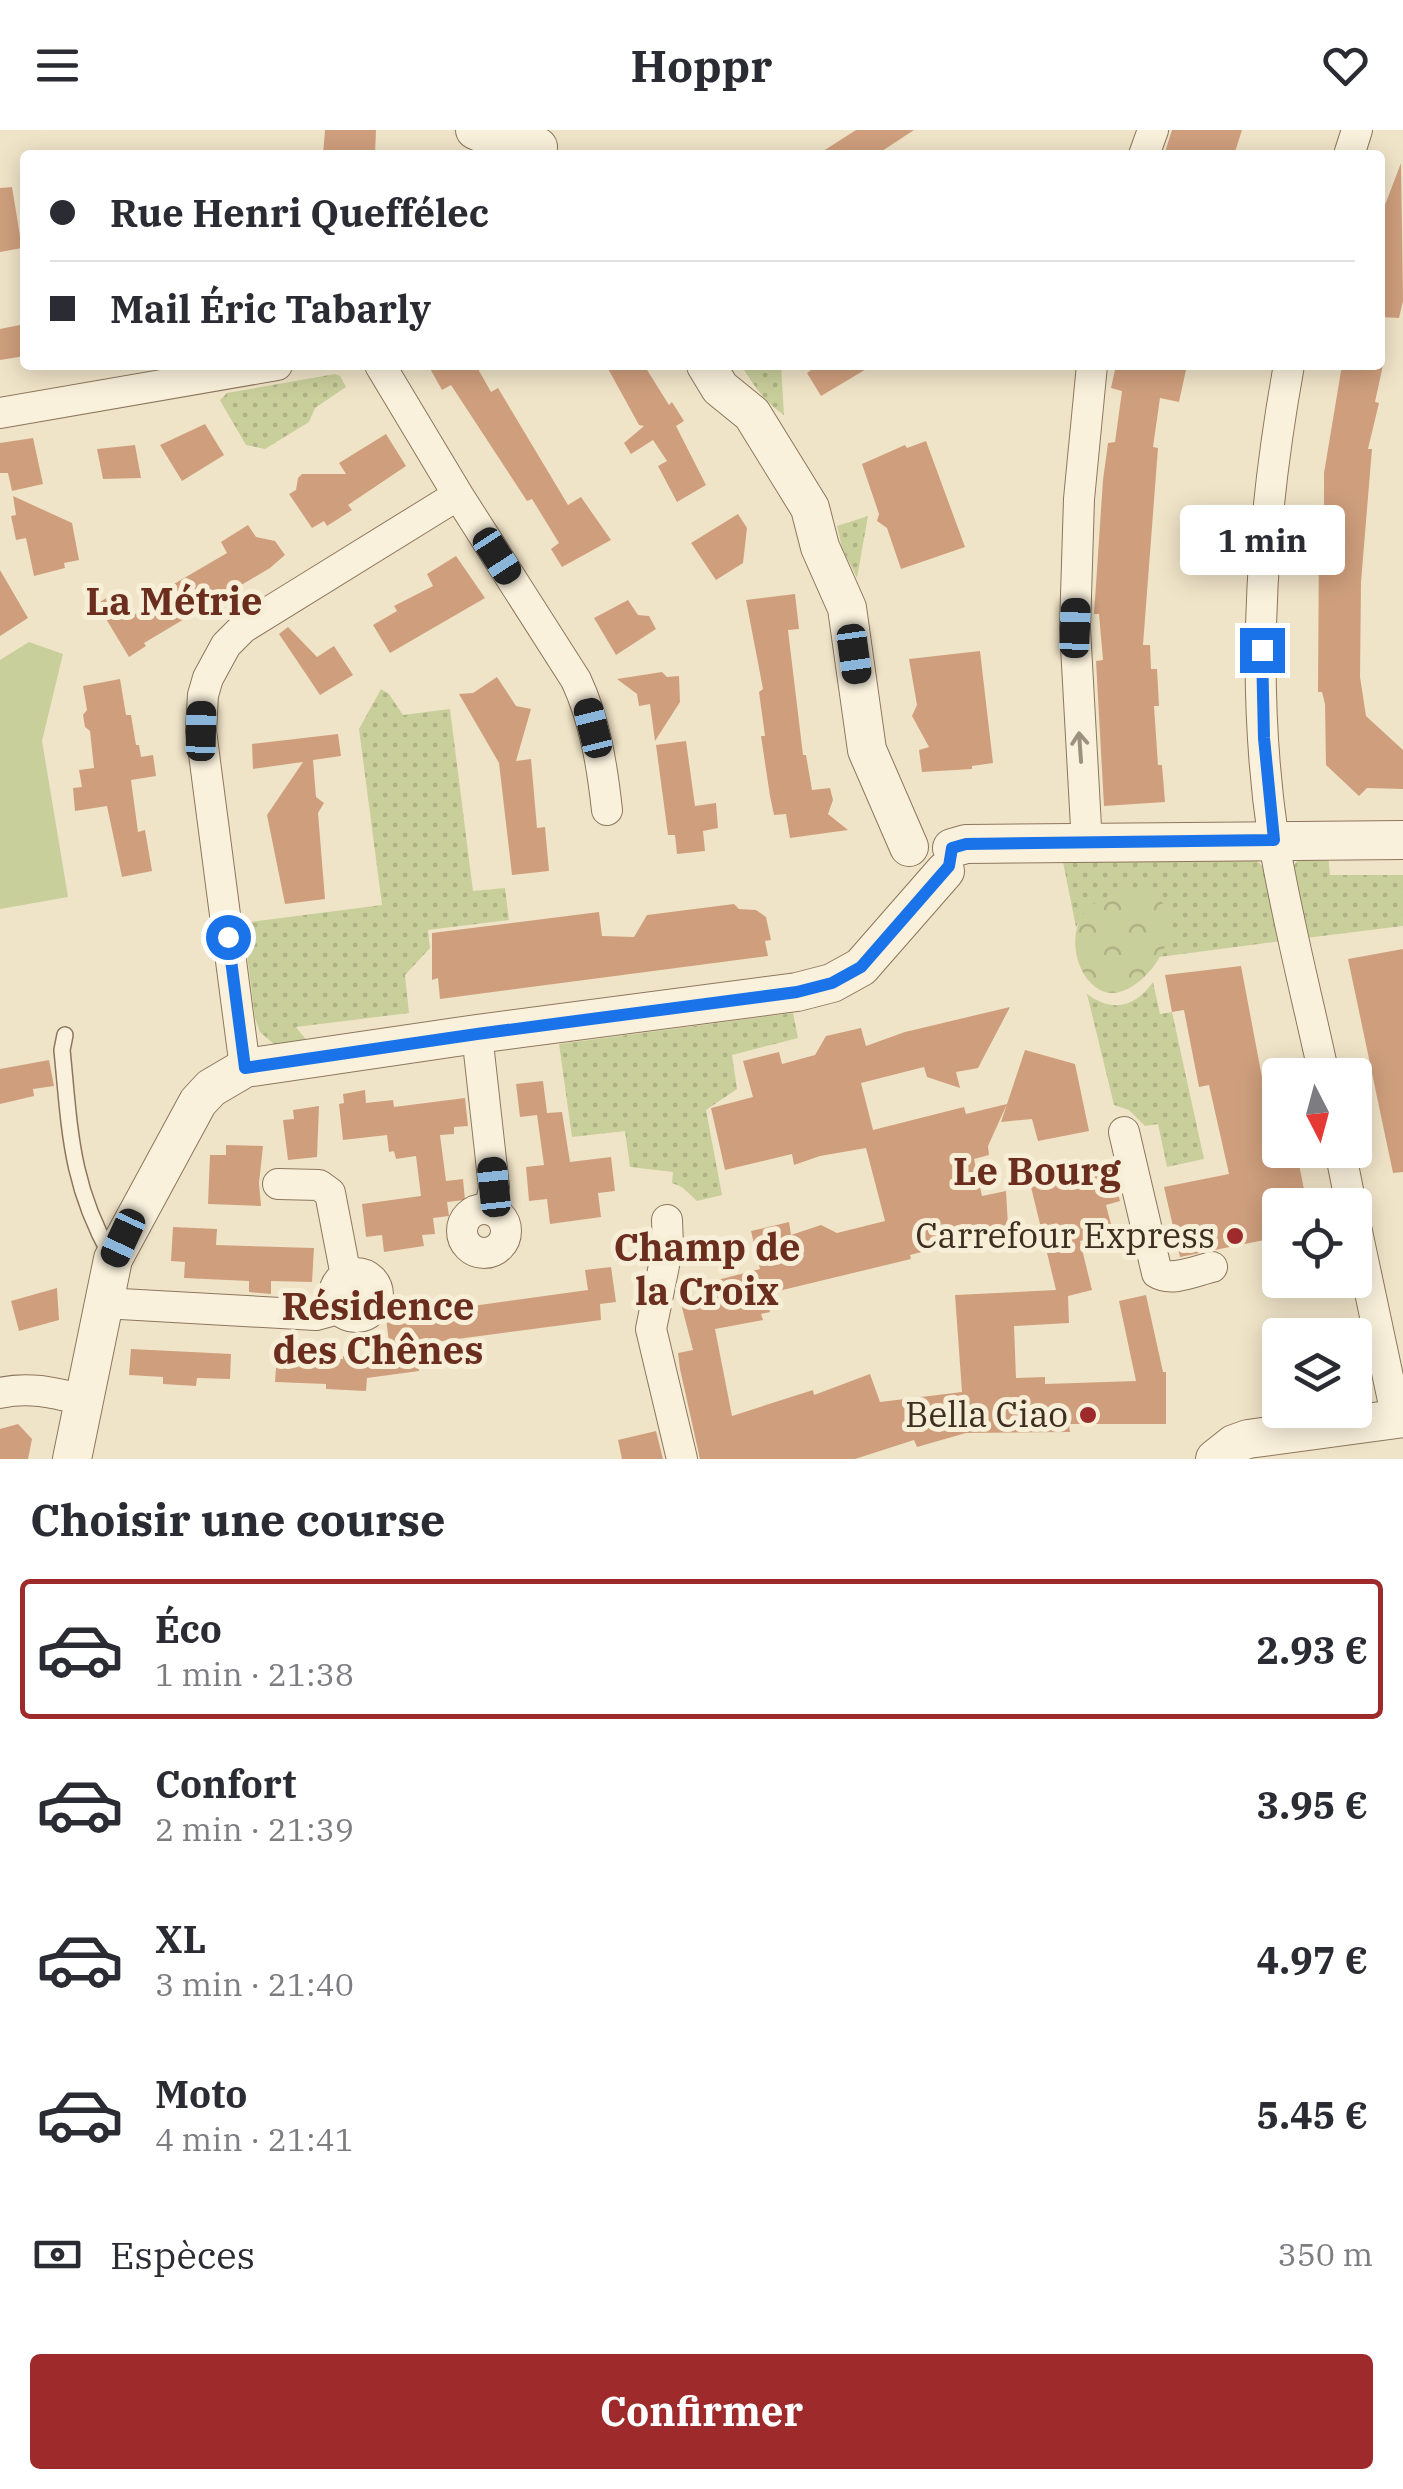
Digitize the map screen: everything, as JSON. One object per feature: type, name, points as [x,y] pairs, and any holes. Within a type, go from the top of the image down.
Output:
[{"type":"street","points":[[474,130],[534,150]]},
{"type":"street","points":[[0,413],[247,370]]},
{"type":"street","points":[[383,370],[576,680],[598,749],[607,810]]},
{"type":"street","points":[[709,370],[720,388],[752,414],[810,508],[820,547],[847,608],[867,750],[881,786],[931,852]]},
{"type":"street","points":[[1087,844],[1075,628],[1078,499],[1091,370]]},
{"type":"street","points":[[1288,370],[1277,434],[1262,595],[1264,738],[1274,840],[1320,1058]]},
{"type":"street","points":[[245,1068],[201,731],[208,678],[226,645],[251,622],[458,496]]},
{"type":"street","points":[[931,852],[966,844],[1403,840]]},
{"type":"street","points":[[72,1459],[113,1259],[198,1102],[211,1088],[245,1068],[797,992],[832,983],[861,967],[902,919],[931,852]]},
{"type":"street","points":[[477,1034],[494,1187],[490,1209]]},
{"type":"street","points":[[1124,1132],[1157,1273],[1174,1276],[1212,1267]]},
{"type":"street","points":[[103,1302],[316,1315],[338,1308],[357,1318],[370,1312],[378,1300],[372,1280],[359,1273],[346,1276],[330,1192],[319,1185],[278,1184]]},
{"type":"street","points":[[666,1220],[668,1246],[651,1328],[682,1459]]},
{"type":"street","points":[[1218,1456],[1248,1439],[1400,1419],[1372,1296]]},
{"type":"street","points":[[0,1393],[42,1390],[84,1400]]},
{"type":"lane","points":[[66,1035],[62,1050],[76,1174],[96,1229],[113,1259]]},
{"type":"green space","points":[[744,370],[781,370],[784,415],[765,398]]},
{"type":"green space","points":[[335,374],[346,387],[315,408],[309,422],[265,449],[246,445],[220,400],[227,393]]},
{"type":"green space","points":[[868,516],[857,578],[842,548],[837,526]]},
{"type":"green space","points":[[29,642],[63,654],[42,741],[68,897],[0,909],[0,660]]},
{"type":"green space","points":[[381,689],[403,715],[450,709],[473,891],[505,888],[509,920],[428,930],[430,948],[405,975],[409,1013],[296,1027],[311,1046],[277,1047],[260,1032],[255,1018],[243,923],[382,905],[359,729]]},
{"type":"green space","points":[[1328,854],[1330,875],[1403,875],[1403,926],[1306,938],[1293,866],[1300,858]]},
{"type":"green space","points":[[1065,856],[1252,856],[1267,871],[1282,941],[1159,957],[1168,937],[1088,909],[1076,927]]},
{"type":"green space","points":[[1139,890],[1160,900],[1169,915],[1169,934],[1162,954],[1133,986],[1116,993],[1100,990],[1079,963],[1077,928],[1088,909],[1099,901]]},
{"type":"green space","points":[[1153,982],[1160,1014],[1172,1012],[1204,1159],[1167,1167],[1158,1124],[1145,1126],[1129,1110],[1114,1105],[1087,994],[1106,1004],[1123,1004],[1139,997]]},
{"type":"green space","points":[[793,1013],[798,1038],[732,1055],[737,1089],[706,1110],[722,1195],[697,1201],[672,1183],[673,1172],[630,1167],[625,1131],[572,1137],[559,1044]]},
{"type":"building","points":[[325,130],[376,130],[375,150],[323,150]]},
{"type":"building","points":[[856,130],[914,130],[884,150],[825,150]]},
{"type":"building","points":[[1172,130],[1242,130],[1236,150],[1166,150]]},
{"type":"building","points":[[1401,163],[1403,301],[1399,318],[1385,317],[1385,205]]},
{"type":"building","points":[[12,187],[20,248],[0,252],[0,188]]},
{"type":"building","points":[[20,325],[20,357],[0,360],[0,329]]},
{"type":"building","points":[[431,370],[479,370],[491,392],[498,388],[568,505],[581,497],[611,540],[562,567],[551,549],[559,543],[532,499],[527,501],[451,385],[442,390]]},
{"type":"building","points":[[609,370],[647,370],[684,421],[676,426],[706,485],[677,502],[658,466],[667,461],[653,440],[631,454],[624,443],[644,426],[639,425]]},
{"type":"building","points":[[811,370],[865,370],[821,396],[807,373]]},
{"type":"building","points":[[1115,370],[1186,370],[1179,402],[1160,398],[1153,447],[1158,448],[1143,645],[1150,645],[1151,669],[1157,669],[1159,706],[1154,706],[1165,802],[1104,806],[1096,661],[1103,660],[1099,614],[1094,614],[1103,480],[1108,443],[1115,442],[1122,391],[1111,388]]},
{"type":"building","points":[[1341,370],[1382,370],[1368,449],[1372,449],[1361,582],[1360,677],[1366,716],[1403,750],[1403,789],[1367,788],[1359,796],[1326,765],[1325,704],[1322,692],[1318,692],[1319,534],[1324,534],[1324,473]]},
{"type":"building","points":[[205,424],[224,455],[182,481],[160,445]]},
{"type":"building","points":[[386,434],[406,466],[348,505],[352,510],[327,526],[324,521],[312,528],[289,494],[296,490],[298,478],[302,474],[346,474],[339,463]]},
{"type":"building","points":[[33,438],[43,484],[12,491],[8,473],[0,473],[0,443]]},
{"type":"building","points":[[926,441],[965,547],[901,569],[887,528],[877,521],[879,514],[862,464],[905,445],[907,448]]},
{"type":"building","points":[[135,445],[141,478],[103,479],[97,449]]},
{"type":"building","points":[[13,496],[72,523],[79,560],[34,576],[26,538],[16,540],[11,516],[16,515]]},
{"type":"building","points":[[738,514],[747,528],[743,563],[716,580],[691,543]]},
{"type":"building","points":[[248,525],[256,537],[275,541],[285,555],[270,568],[144,643],[146,646],[129,657],[97,604],[111,595],[127,619],[170,593],[167,588],[227,553],[221,542]]},
{"type":"building","points":[[456,556],[485,598],[390,653],[373,625],[397,611],[394,606],[433,586],[427,574]]},
{"type":"building","points":[[0,570],[28,618],[0,636]]},
{"type":"building","points":[[795,594],[799,629],[788,630],[803,755],[812,790],[830,788],[833,800],[828,814],[848,830],[790,838],[786,814],[774,815],[770,796],[761,736],[765,736],[759,692],[763,689],[746,600]]},
{"type":"building","points":[[628,600],[638,615],[649,616],[656,629],[616,655],[594,618]]},
{"type":"building","points":[[288,627],[317,657],[334,646],[353,675],[320,695],[279,634]]},
{"type":"building","points":[[980,651],[993,763],[972,769],[922,772],[919,750],[929,747],[912,716],[917,705],[909,659]]},
{"type":"building","points":[[662,672],[667,677],[679,676],[680,702],[655,741],[650,704],[639,706],[637,694],[617,679]]},
{"type":"building","points":[[497,677],[516,706],[531,709],[516,761],[531,759],[537,828],[545,827],[549,871],[512,875],[499,763],[459,694],[473,693]]},
{"type":"building","points":[[120,679],[136,745],[141,757],[153,755],[156,776],[131,780],[138,832],[145,830],[152,871],[122,877],[107,806],[75,811],[73,788],[82,787],[79,770],[94,768],[90,731],[83,715],[87,710],[83,686]]},
{"type":"building","points":[[338,734],[341,756],[313,760],[316,797],[324,803],[318,813],[325,899],[285,904],[267,815],[303,762],[253,769],[252,744]]},
{"type":"building","points":[[686,741],[695,806],[716,803],[718,828],[703,831],[705,851],[677,854],[675,835],[668,835],[656,745]]},
{"type":"building","points":[[734,904],[766,917],[771,940],[765,941],[768,956],[440,999],[438,978],[432,980],[432,933],[599,912],[602,936],[634,937],[647,915]]},
{"type":"building","points":[[1403,949],[1403,1172],[1393,1173],[1372,1058],[1369,1058],[1348,959]]},
{"type":"building","points":[[1241,966],[1262,1077],[1262,1168],[1300,1168],[1304,1188],[1262,1188],[1262,1241],[1180,1257],[1164,1187],[1229,1174],[1209,1085],[1199,1087],[1184,1010],[1172,1012],[1165,975]]},
{"type":"building","points":[[1010,1007],[978,1068],[956,1072],[960,1088],[927,1077],[924,1067],[861,1083],[873,1130],[964,1107],[966,1114],[1007,1104],[988,1146],[989,1155],[974,1159],[982,1196],[1006,1191],[1008,1226],[910,1255],[911,1259],[766,1294],[770,1312],[761,1314],[763,1320],[715,1329],[732,1416],[813,1390],[814,1395],[870,1374],[880,1402],[962,1392],[955,1295],[1056,1290],[1031,1187],[1111,1167],[1120,1201],[1106,1205],[1113,1232],[1080,1241],[1092,1290],[1068,1296],[1069,1323],[1014,1326],[1016,1378],[1045,1377],[1045,1384],[1136,1381],[1119,1301],[1146,1295],[1166,1372],[1166,1424],[1069,1424],[1070,1432],[966,1433],[917,1447],[914,1440],[855,1459],[700,1459],[680,1369],[678,1353],[693,1350],[680,1300],[705,1295],[702,1284],[760,1269],[751,1231],[789,1222],[791,1235],[821,1225],[837,1233],[885,1221],[866,1148],[794,1165],[792,1154],[725,1170],[711,1108],[753,1097],[743,1061],[779,1052],[782,1064],[815,1055],[826,1036],[861,1028],[866,1046],[905,1032]]},
{"type":"building","points":[[1025,1050],[1075,1064],[1089,1131],[1038,1141],[1032,1119],[1001,1122]]},
{"type":"building","points":[[49,1060],[54,1086],[33,1089],[34,1096],[0,1104],[0,1069]]},
{"type":"building","points":[[543,1081],[547,1113],[562,1112],[570,1162],[611,1157],[615,1191],[598,1193],[601,1217],[550,1224],[547,1199],[529,1201],[526,1167],[544,1165],[537,1115],[520,1117],[516,1084]]},
{"type":"building","points":[[365,1090],[366,1103],[393,1100],[394,1107],[465,1098],[468,1126],[454,1127],[454,1134],[440,1135],[446,1181],[463,1179],[465,1200],[447,1202],[449,1216],[433,1218],[435,1234],[422,1235],[424,1246],[384,1252],[382,1235],[366,1237],[362,1204],[421,1196],[416,1156],[396,1159],[394,1151],[389,1152],[387,1135],[343,1140],[339,1104],[344,1103],[343,1094]]},
{"type":"building","points":[[319,1106],[317,1157],[288,1160],[283,1120],[294,1119],[293,1110]]},
{"type":"building","points":[[226,1145],[263,1146],[261,1206],[208,1204],[210,1155],[226,1155]]},
{"type":"building","points":[[173,1227],[217,1229],[216,1245],[314,1248],[312,1282],[271,1281],[271,1294],[249,1292],[249,1281],[184,1278],[185,1262],[171,1261]]},
{"type":"building","points":[[611,1267],[616,1302],[600,1304],[601,1320],[412,1345],[419,1371],[367,1378],[366,1391],[326,1389],[326,1384],[275,1382],[277,1355],[391,1358],[386,1318],[588,1290],[585,1270]]},
{"type":"building","points":[[57,1288],[59,1320],[19,1331],[11,1301]]},
{"type":"building","points":[[131,1349],[231,1354],[230,1379],[197,1378],[196,1386],[163,1384],[163,1377],[129,1375]]},
{"type":"building","points":[[18,1424],[32,1439],[28,1459],[0,1459],[0,1429]]},
{"type":"building","points":[[656,1431],[663,1459],[622,1459],[618,1440]]},
{"type":"place","name":"Carrefour Express","points":[[1235,1236]]},
{"type":"place","name":"Bella Ciao","points":[[1088,1415]]},
{"type":"district","name":"La Métrie","points":[[174,602]]},
{"type":"district","name":"Le Bourg","points":[[1037,1172]]},
{"type":"district","name":"Champ de la Croix","points":[[707,1270]]},
{"type":"district","name":"Résidence des Chênes","points":[[378,1329]]},
{"type":"route","points":[[228,937],[245,1068],[797,992],[832,983],[861,967],[930,892],[949,866],[952,848],[966,844],[1274,840],[1264,738],[1262,650]]}]
